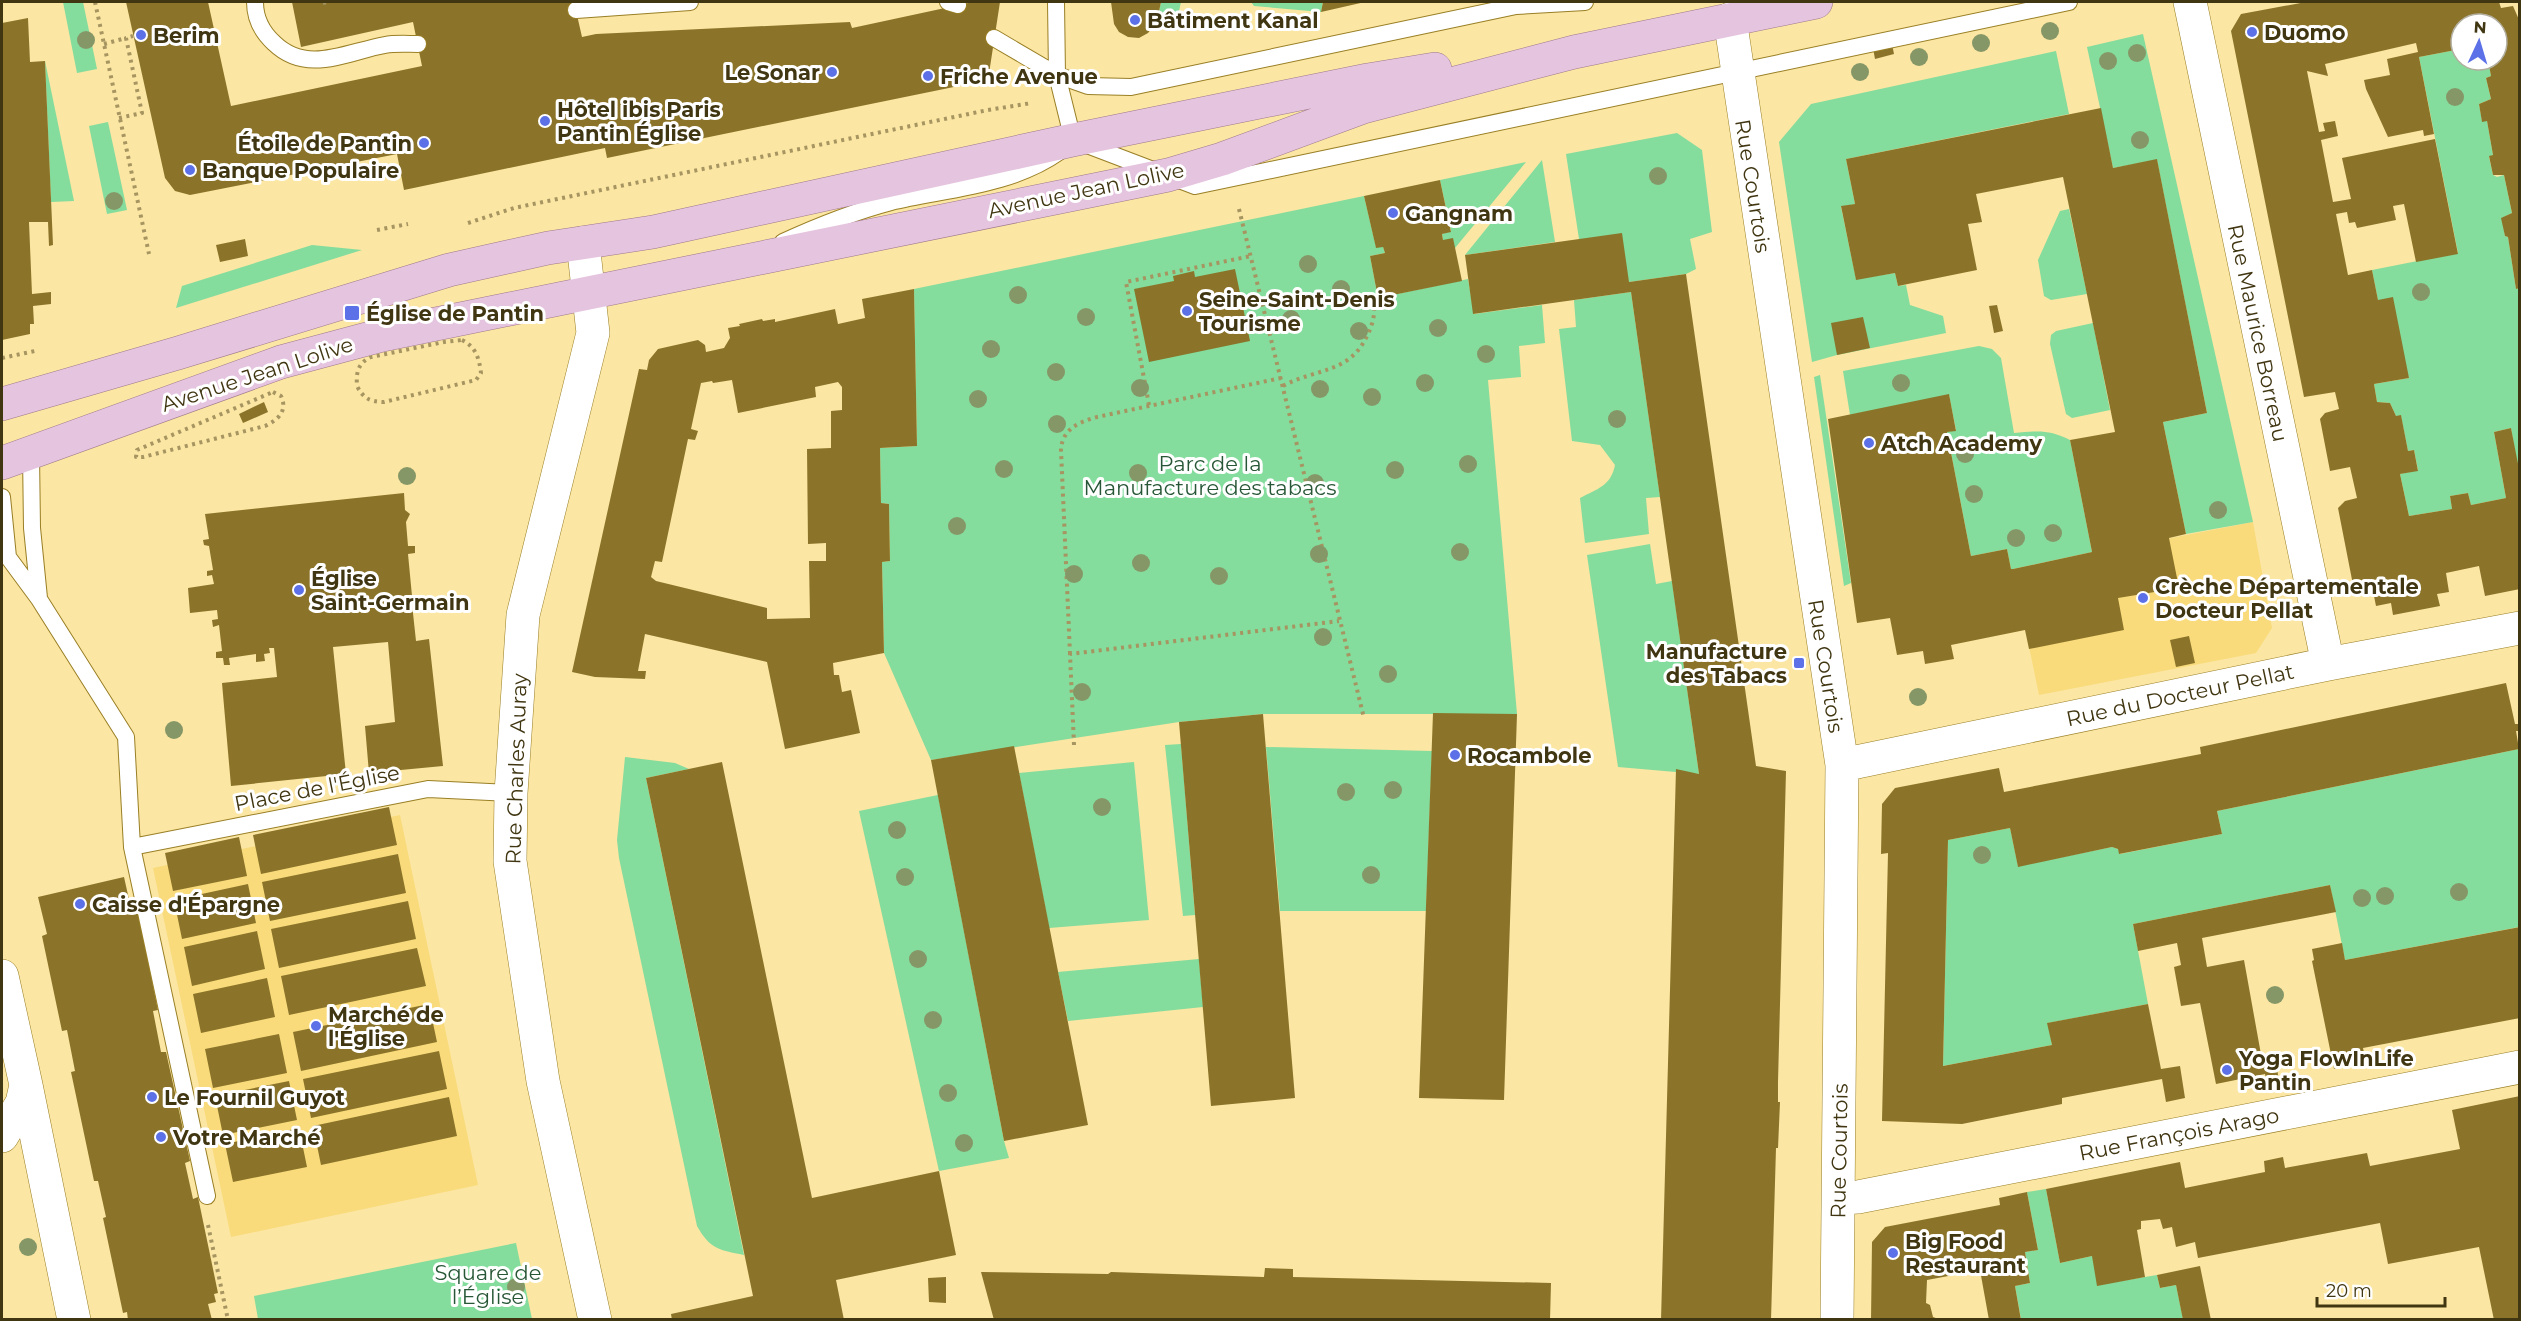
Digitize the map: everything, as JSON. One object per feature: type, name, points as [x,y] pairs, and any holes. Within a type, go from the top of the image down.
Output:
[{"type":"main road","name":"Avenue Jean Lolive","points":[[16,458],[281,362],[382,335],[1168,175],[1222,159],[1363,107],[1733,10],[1816,2]]},
{"type":"main road","name":"Avenue Jean Lolive","points":[[2,404],[449,270],[549,248],[653,232],[1073,140],[1368,80],[1471,63],[1574,52]]},
{"type":"street","name":"Rue Maurice Borreau","points":[[2190,2],[2328,664]]},
{"type":"street","name":"Rue Courtois","points":[[1733,10],[1737,72],[1842,765],[1837,1320]]},
{"type":"street","points":[[583,243],[589,292]]},
{"type":"street","name":"Rue Charles Auray","points":[[589,292],[593,333],[523,615],[511,793],[510,861],[543,1081],[595,1320]]},
{"type":"street","name":"Rue du Docteur Pellat","points":[[1842,765],[2328,664],[2520,628]]},
{"type":"street","points":[[2,976],[74,1320]]},
{"type":"street","name":"Rue François Arago","points":[[1839,1198],[1858,1197],[2520,1067]]},
{"type":"street","points":[[2,1136],[22,1103],[26,1085]]},
{"type":"lane","points":[[255,2],[259,24],[268,37],[284,52],[308,60],[336,58],[386,45],[418,44]]},
{"type":"lane","points":[[576,10],[690,2]]},
{"type":"lane","points":[[948,2],[958,5],[954,2]]},
{"type":"lane","points":[[1056,2],[1057,75],[1073,140]]},
{"type":"lane","points":[[994,38],[1057,75],[1088,86],[1131,87],[1516,6],[1585,2]]},
{"type":"lane","points":[[1073,140],[1195,186],[2069,2]]},
{"type":"lane","points":[[711,269],[767,249],[848,214],[891,202],[1009,177],[1037,166],[1057,154],[1073,140]]},
{"type":"lane","points":[[16,458],[32,528],[39,599]]},
{"type":"lane","points":[[2,497],[8,557],[39,599],[126,737],[132,847],[207,1196]]},
{"type":"lane","name":"Place de l'Église","points":[[132,847],[428,789],[511,793]]},
{"type":"path","points":[[95,2],[149,254]]},
{"type":"path","points":[[323,3],[328,2]]},
{"type":"path","points":[[104,44],[133,36]]},
{"type":"path","points":[[119,118],[142,113],[126,38]]},
{"type":"path","points":[[1237,201],[1364,718]]},
{"type":"path","points":[[377,230],[408,224]]},
{"type":"path","points":[[1149,405],[1126,282],[1251,256]]},
{"type":"path","points":[[1283,386],[1297,378],[1347,362],[1362,347],[1371,328],[1374,317],[1373,299]]},
{"type":"path","points":[[462,340],[474,348],[481,373],[476,380],[384,402],[375,402],[361,394],[356,377],[363,361],[444,342],[462,340]]},
{"type":"path","points":[[1074,745],[1061,442],[1072,427],[1083,421],[1281,378]]},
{"type":"path","points":[[1070,654],[1339,621]]},
{"type":"path","points":[[207,1196],[204,1204],[228,1320]]},
{"type":"shaded area","name":"Crèche Départementale Docteur Pellat","points":[[2253,522],[2272,628],[2256,653],[2039,695],[2013,569]]},
{"type":"shaded area","name":"Marché de l'Église","points":[[400,815],[478,1185],[231,1237],[153,868]]},
{"type":"green space","points":[[63,2],[83,2],[97,69],[77,73]]},
{"type":"green space","points":[[1161,2],[1181,2],[1177,20],[1170,27],[1157,21]]},
{"type":"green space","points":[[1251,2],[1323,2],[1321,12],[1254,6]]},
{"type":"green space","points":[[2143,34],[2253,522],[2186,534],[2163,422],[2207,413],[2157,160],[2113,168],[2087,47]]},
{"type":"green space","points":[[2056,51],[2069,114],[1846,159],[1855,204],[1841,207],[1856,279],[1895,273],[1898,286],[1906,285],[1910,305],[1943,316],[1946,333],[1812,362],[1779,142],[1811,104]]},
{"type":"green space","points":[[2449,51],[2449,72],[2490,72],[2491,76],[2486,78],[2491,99],[2479,104],[2482,121],[2487,121],[2493,155],[2489,157],[2493,175],[2497,177],[2504,175],[2512,213],[2502,218],[2505,236],[2508,237],[2516,289],[2519,288],[2520,291],[2519,474],[2511,428],[2494,432],[2506,498],[2471,505],[2468,493],[2450,496],[2452,509],[2409,516],[2400,474],[2418,470],[2414,450],[2408,451],[2401,416],[2396,416],[2390,403],[2377,402],[2374,384],[2409,378],[2378,300],[2372,270],[2458,253],[2419,57]]},
{"type":"green space","points":[[45,61],[74,201],[51,202]]},
{"type":"green space","points":[[108,122],[127,210],[107,214],[89,126]]},
{"type":"green space","points":[[1677,133],[1702,150],[1712,232],[1690,239],[1696,269],[1686,274],[1629,282],[1579,239],[1566,154]]},
{"type":"green space","points":[[1542,160],[1555,242],[1465,255]]},
{"type":"green space","points":[[1526,162],[1455,248],[1443,240],[1442,234],[1451,231],[1440,180]]},
{"type":"green space","name":"Parc de la Manufacture des tabacs","points":[[1364,196],[1376,247],[1383,247],[1385,253],[1370,256],[1378,298],[1468,279],[1474,314],[1542,305],[1545,343],[1519,346],[1521,377],[1488,380],[1517,714],[1263,714],[1179,722],[931,760],[884,653],[882,562],[890,561],[889,504],[881,503],[880,448],[917,446],[914,289]]},
{"type":"green space","points":[[2069,209],[2087,294],[2051,300],[2044,296],[2038,260],[2060,211]]},
{"type":"green space","points":[[312,245],[362,250],[176,308],[182,286]]},
{"type":"green space","points":[[1631,292],[1660,497],[1646,498],[1649,534],[1585,543],[1580,498],[1607,482],[1615,465],[1600,445],[1572,441],[1559,329],[1576,327],[1574,300]]},
{"type":"green space","points":[[2093,323],[2110,410],[2072,418],[2066,414],[2050,344],[2051,335],[2056,331]]},
{"type":"green space","points":[[1979,346],[1992,349],[2001,358],[2014,433],[2043,432],[2070,440],[2092,552],[2013,569],[2011,569],[2007,549],[1971,556],[1947,432],[1956,430],[1949,395],[1850,415],[1843,371]]},
{"type":"green space","points":[[1820,375],[1851,583],[1844,586],[1814,377]]},
{"type":"green space","points":[[1650,544],[1656,584],[1672,581],[1699,774],[1618,767],[1587,555]]},
{"type":"green space","points":[[1181,744],[1195,915],[1183,916],[1165,745]]},
{"type":"green space","points":[[1266,747],[1432,751],[1426,911],[1280,911]]},
{"type":"green space","points":[[2519,749],[2519,927],[2345,960],[2330,885],[2133,924],[2148,1004],[2048,1023],[2052,1045],[1943,1066],[1948,840],[2010,828],[2018,866],[2112,847],[2118,849],[2120,854],[2222,834],[2217,811]]},
{"type":"green space","points":[[625,757],[675,763],[689,769],[646,778],[744,1255],[728,1252],[711,1244],[697,1226],[619,858],[617,840]]},
{"type":"green space","points":[[1134,762],[1149,920],[1049,928],[1019,773]]},
{"type":"green space","points":[[938,795],[1009,1158],[939,1171],[859,811]]},
{"type":"green space","points":[[1199,959],[1203,1007],[1068,1021],[1058,972]]},
{"type":"green space","points":[[2046,1189],[2060,1263],[2092,1256],[2109,1283],[2157,1275],[2160,1288],[2176,1285],[2183,1319],[2021,1319],[2015,1286],[2030,1283],[2025,1252],[2038,1250],[2027,1192]]},
{"type":"green space","name":"Square de l’Église","points":[[516,1243],[532,1319],[258,1319],[254,1296]]},
{"type":"building","points":[[126,2],[208,2],[231,106],[422,66],[413,22],[301,47],[292,2],[574,2],[582,37],[596,34],[850,22],[852,28],[973,2],[1000,2],[988,80],[607,158],[605,148],[404,190],[397,154],[190,195],[175,191],[165,178]]},
{"type":"building","name":"Bâtiment Kanal","points":[[1111,2],[1161,2],[1157,21],[1148,33],[1139,38],[1128,37],[1119,32],[1114,24]]},
{"type":"building","points":[[1323,2],[1365,2],[1321,12]]},
{"type":"building","points":[[2306,2],[2499,2],[2501,8],[2513,6],[2520,22],[2520,288],[2516,289],[2508,237],[2505,236],[2501,218],[2512,213],[2504,175],[2493,175],[2489,156],[2493,155],[2487,121],[2482,122],[2479,104],[2491,99],[2486,78],[2491,76],[2490,72],[2509,72],[2509,12],[2449,12],[2449,51],[2419,57],[2434,134],[2424,136],[2423,130],[2388,137],[2364,80],[2390,75],[2387,59],[2418,52],[2416,43],[2325,64],[2328,76],[2307,71],[2319,132],[2325,131],[2323,123],[2335,121],[2338,136],[2321,140],[2333,202],[2351,199],[2342,158],[2435,139],[2458,254],[2416,262],[2404,204],[2393,206],[2396,220],[2357,228],[2355,222],[2349,223],[2347,212],[2336,214],[2348,275],[2372,270],[2378,300],[2393,297],[2409,378],[2374,384],[2377,402],[2390,403],[2396,416],[2401,415],[2408,451],[2414,450],[2418,471],[2400,474],[2409,516],[2452,509],[2450,496],[2468,493],[2471,505],[2506,498],[2494,432],[2511,428],[2520,474],[2520,589],[2485,596],[2479,566],[2446,573],[2449,592],[2437,594],[2440,606],[2393,615],[2391,603],[2376,606],[2372,586],[2354,590],[2338,508],[2345,501],[2357,498],[2350,467],[2330,471],[2320,419],[2325,413],[2339,409],[2335,392],[2304,397],[2231,31],[2241,14]]},
{"type":"building","points":[[28,18],[30,62],[45,61],[53,245],[49,246],[48,222],[29,222],[32,294],[51,292],[51,304],[33,306],[34,324],[30,324],[30,334],[2,340],[2,23]]},
{"type":"building","points":[[1892,44],[1894,54],[1875,59],[1873,48]]},
{"type":"building","points":[[2101,108],[2113,168],[2157,159],[2207,413],[2163,422],[2186,534],[2169,538],[2179,588],[2118,598],[2124,630],[2029,649],[2025,630],[1951,645],[1954,659],[1925,664],[1923,651],[1897,655],[1890,618],[1857,623],[1828,419],[1949,394],[1956,431],[1947,432],[1971,556],[2007,549],[2011,569],[2092,552],[2070,440],[2115,432],[2063,177],[1976,194],[1982,222],[1968,224],[1977,270],[1898,286],[1895,273],[1856,280],[1841,206],[1855,204],[1846,159]]},
{"type":"building","points":[[1440,180],[1451,232],[1442,234],[1443,240],[1453,238],[1462,281],[1378,298],[1370,256],[1385,253],[1383,247],[1376,248],[1364,196]]},
{"type":"building","points":[[1622,233],[1629,282],[1686,274],[1756,766],[1786,771],[1778,1082],[1778,1102],[1780,1102],[1778,1148],[1776,1148],[1771,1320],[1661,1320],[1676,769],[1699,774],[1631,292],[1473,314],[1465,255]]},
{"type":"building","points":[[245,239],[248,256],[220,262],[216,245]]},
{"type":"building","points":[[1235,269],[1250,341],[1149,362],[1134,289],[1174,281],[1173,276],[1194,271],[1195,277]]},
{"type":"building","points":[[914,289],[917,446],[880,448],[881,503],[889,504],[890,561],[882,562],[884,653],[833,663],[834,675],[839,675],[842,692],[851,690],[860,733],[785,749],[767,662],[645,634],[638,671],[646,671],[645,679],[595,677],[572,672],[639,369],[647,370],[649,360],[658,349],[698,340],[705,345],[706,352],[724,348],[730,338],[728,328],[740,326],[739,324],[762,319],[763,321],[775,319],[775,322],[835,309],[838,324],[865,318],[862,299]],"holes":[[[732,380],[738,413],[816,397],[815,387],[838,382],[842,387],[842,410],[831,411],[831,448],[807,449],[808,544],[826,543],[826,561],[809,561],[810,618],[767,619],[767,608],[656,581],[651,577],[655,561],[662,562],[688,439],[695,440],[698,431],[691,429],[701,383]]]},
{"type":"building","points":[[1997,305],[2003,331],[1994,333],[1989,306]]},
{"type":"building","points":[[1863,317],[1870,348],[1837,355],[1831,323]]},
{"type":"building","points":[[264,402],[268,412],[243,423],[239,414]]},
{"type":"building","name":"Église Saint-Germain","points":[[404,493],[405,510],[410,514],[406,522],[408,546],[415,546],[415,553],[408,554],[412,596],[419,595],[420,603],[412,604],[416,641],[429,639],[443,766],[369,773],[365,726],[395,722],[388,642],[333,647],[346,774],[231,786],[222,683],[277,677],[274,648],[269,648],[270,653],[264,654],[265,661],[256,662],[256,654],[229,658],[230,665],[224,665],[223,658],[216,658],[216,652],[222,651],[219,625],[213,627],[212,620],[218,619],[217,610],[190,613],[188,588],[214,584],[212,575],[207,576],[207,571],[213,570],[209,546],[204,545],[203,540],[209,539],[205,514]]},
{"type":"building","points":[[2189,636],[2195,663],[2176,667],[2170,640]]},
{"type":"building","points":[[2506,683],[2515,724],[2520,724],[2520,731],[2516,731],[2519,749],[2217,811],[2222,834],[2119,854],[2118,849],[2112,847],[2018,867],[2010,828],[1948,840],[1943,1066],[2052,1045],[2047,1023],[2148,1004],[2161,1069],[2180,1066],[2185,1098],[2166,1102],[2162,1079],[2062,1098],[2062,1104],[1962,1124],[1882,1121],[1888,853],[1881,854],[1882,804],[1895,788],[1999,768],[2004,792],[2201,754],[2200,747]]},
{"type":"building","points":[[1433,713],[1517,714],[1504,1100],[1419,1098]]},
{"type":"building","points":[[1263,714],[1295,1098],[1211,1106],[1179,722]]},
{"type":"building","points":[[1014,746],[1088,1125],[1004,1141],[931,760]]},
{"type":"building","points":[[722,762],[812,1198],[939,1171],[956,1255],[836,1280],[844,1320],[672,1320],[671,1314],[753,1296],[646,778]]},
{"type":"building","points":[[389,807],[397,845],[261,874],[253,835]]},
{"type":"building","points":[[239,837],[247,876],[173,891],[165,853]]},
{"type":"building","points":[[398,854],[406,893],[270,921],[262,882]]},
{"type":"building","points":[[124,877],[132,913],[138,912],[158,1010],[153,1011],[161,1052],[166,1052],[190,1161],[185,1163],[193,1199],[198,1197],[218,1293],[214,1294],[216,1302],[208,1304],[212,1320],[128,1320],[127,1312],[123,1313],[103,1218],[106,1217],[98,1181],[94,1181],[71,1072],[75,1071],[67,1030],[62,1031],[42,936],[47,934],[38,897]]},
{"type":"building","points":[[248,884],[256,923],[182,939],[174,900]]},
{"type":"building","points":[[2330,885],[2336,912],[2202,938],[2207,967],[2244,960],[2262,1060],[2275,1058],[2279,1080],[2267,1082],[2265,1074],[2216,1084],[2200,1003],[2181,1006],[2174,967],[2181,965],[2177,943],[2138,951],[2133,924]]},
{"type":"building","points":[[408,901],[416,939],[279,968],[271,929]]},
{"type":"building","points":[[2520,927],[2520,1018],[2363,1048],[2366,1062],[2334,1069],[2312,961],[2314,960],[2312,949],[2342,943],[2345,960]]},
{"type":"building","points":[[257,931],[265,969],[192,986],[184,947]]},
{"type":"building","points":[[417,948],[426,986],[289,1015],[281,976]]},
{"type":"building","points":[[267,978],[275,1017],[201,1033],[193,994]]},
{"type":"building","points":[[429,1004],[437,1042],[301,1071],[293,1032]]},
{"type":"building","points":[[279,1034],[287,1073],[213,1088],[205,1049]]},
{"type":"building","points":[[439,1051],[447,1089],[311,1118],[303,1079]]},
{"type":"building","points":[[289,1081],[297,1120],[223,1135],[215,1096]]},
{"type":"building","points":[[2520,1096],[2520,1320],[2494,1320],[2479,1247],[2388,1264],[2380,1223],[2198,1258],[2195,1242],[2176,1247],[2172,1227],[2163,1229],[2160,1219],[2141,1221],[2141,1229],[2137,1230],[2145,1277],[2097,1286],[2092,1256],[2060,1263],[2046,1189],[2180,1162],[2185,1188],[2265,1172],[2264,1161],[2283,1157],[2285,1168],[2367,1153],[2370,1166],[2460,1149],[2452,1110]]},
{"type":"building","points":[[449,1097],[457,1136],[321,1165],[313,1126]]},
{"type":"building","points":[[299,1128],[307,1167],[233,1182],[225,1144]]},
{"type":"building","points":[[2027,1192],[2038,1250],[2025,1252],[2030,1283],[2015,1286],[2021,1320],[1989,1320],[1980,1270],[1927,1280],[1926,1303],[1930,1305],[1933,1317],[1941,1320],[1871,1320],[1872,1242],[1885,1227],[2000,1205],[1999,1198]]},
{"type":"building","points":[[2200,1266],[2211,1320],[2183,1320],[2176,1285],[2160,1288],[2157,1275]]},
{"type":"building","points":[[1265,1268],[1293,1269],[1293,1277],[1551,1283],[1550,1320],[994,1320],[981,1272],[1108,1274],[1111,1272],[1264,1277]]},
{"type":"building","points":[[946,1277],[946,1303],[929,1302],[928,1278]]},
{"type":"place","name":"Bâtiment Kanal","points":[[1135,20]]},
{"type":"place","name":"Duomo","points":[[2252,32]]},
{"type":"place","name":"Berim","points":[[141,35]]},
{"type":"place","name":"Le Sonar","points":[[832,72]]},
{"type":"place","name":"Friche Avenue","points":[[928,76]]},
{"type":"place","name":"Hôtel ibis Paris Pantin Église","points":[[545,121]]},
{"type":"place","name":"Étoile de Pantin","points":[[424,143]]},
{"type":"place","name":"Banque Populaire","points":[[190,170]]},
{"type":"place","name":"Gangnam","points":[[1393,213]]},
{"type":"place","name":"Seine-Saint-Denis Tourisme","points":[[1187,311]]},
{"type":"place","name":"Église de Pantin","points":[[352,313]]},
{"type":"place","name":"Atch Academy","points":[[1869,443]]},
{"type":"place","name":"Église Saint-Germain","points":[[299,590]]},
{"type":"place","name":"Crèche Départementale Docteur Pellat","points":[[2143,598]]},
{"type":"place","name":"Manufacture des Tabacs","points":[[1799,663]]},
{"type":"place","name":"Rocambole","points":[[1455,755]]},
{"type":"place","name":"Caisse d'Épargne","points":[[80,904]]},
{"type":"place","name":"Marché de l'Église","points":[[316,1026]]},
{"type":"place","name":"Yoga FlowInLife Pantin","points":[[2227,1070]]},
{"type":"place","name":"Le Fournil Guyot","points":[[152,1097]]},
{"type":"place","name":"Votre Marché","points":[[161,1137]]},
{"type":"place","name":"Big Food Restaurant","points":[[1893,1253]]}]
